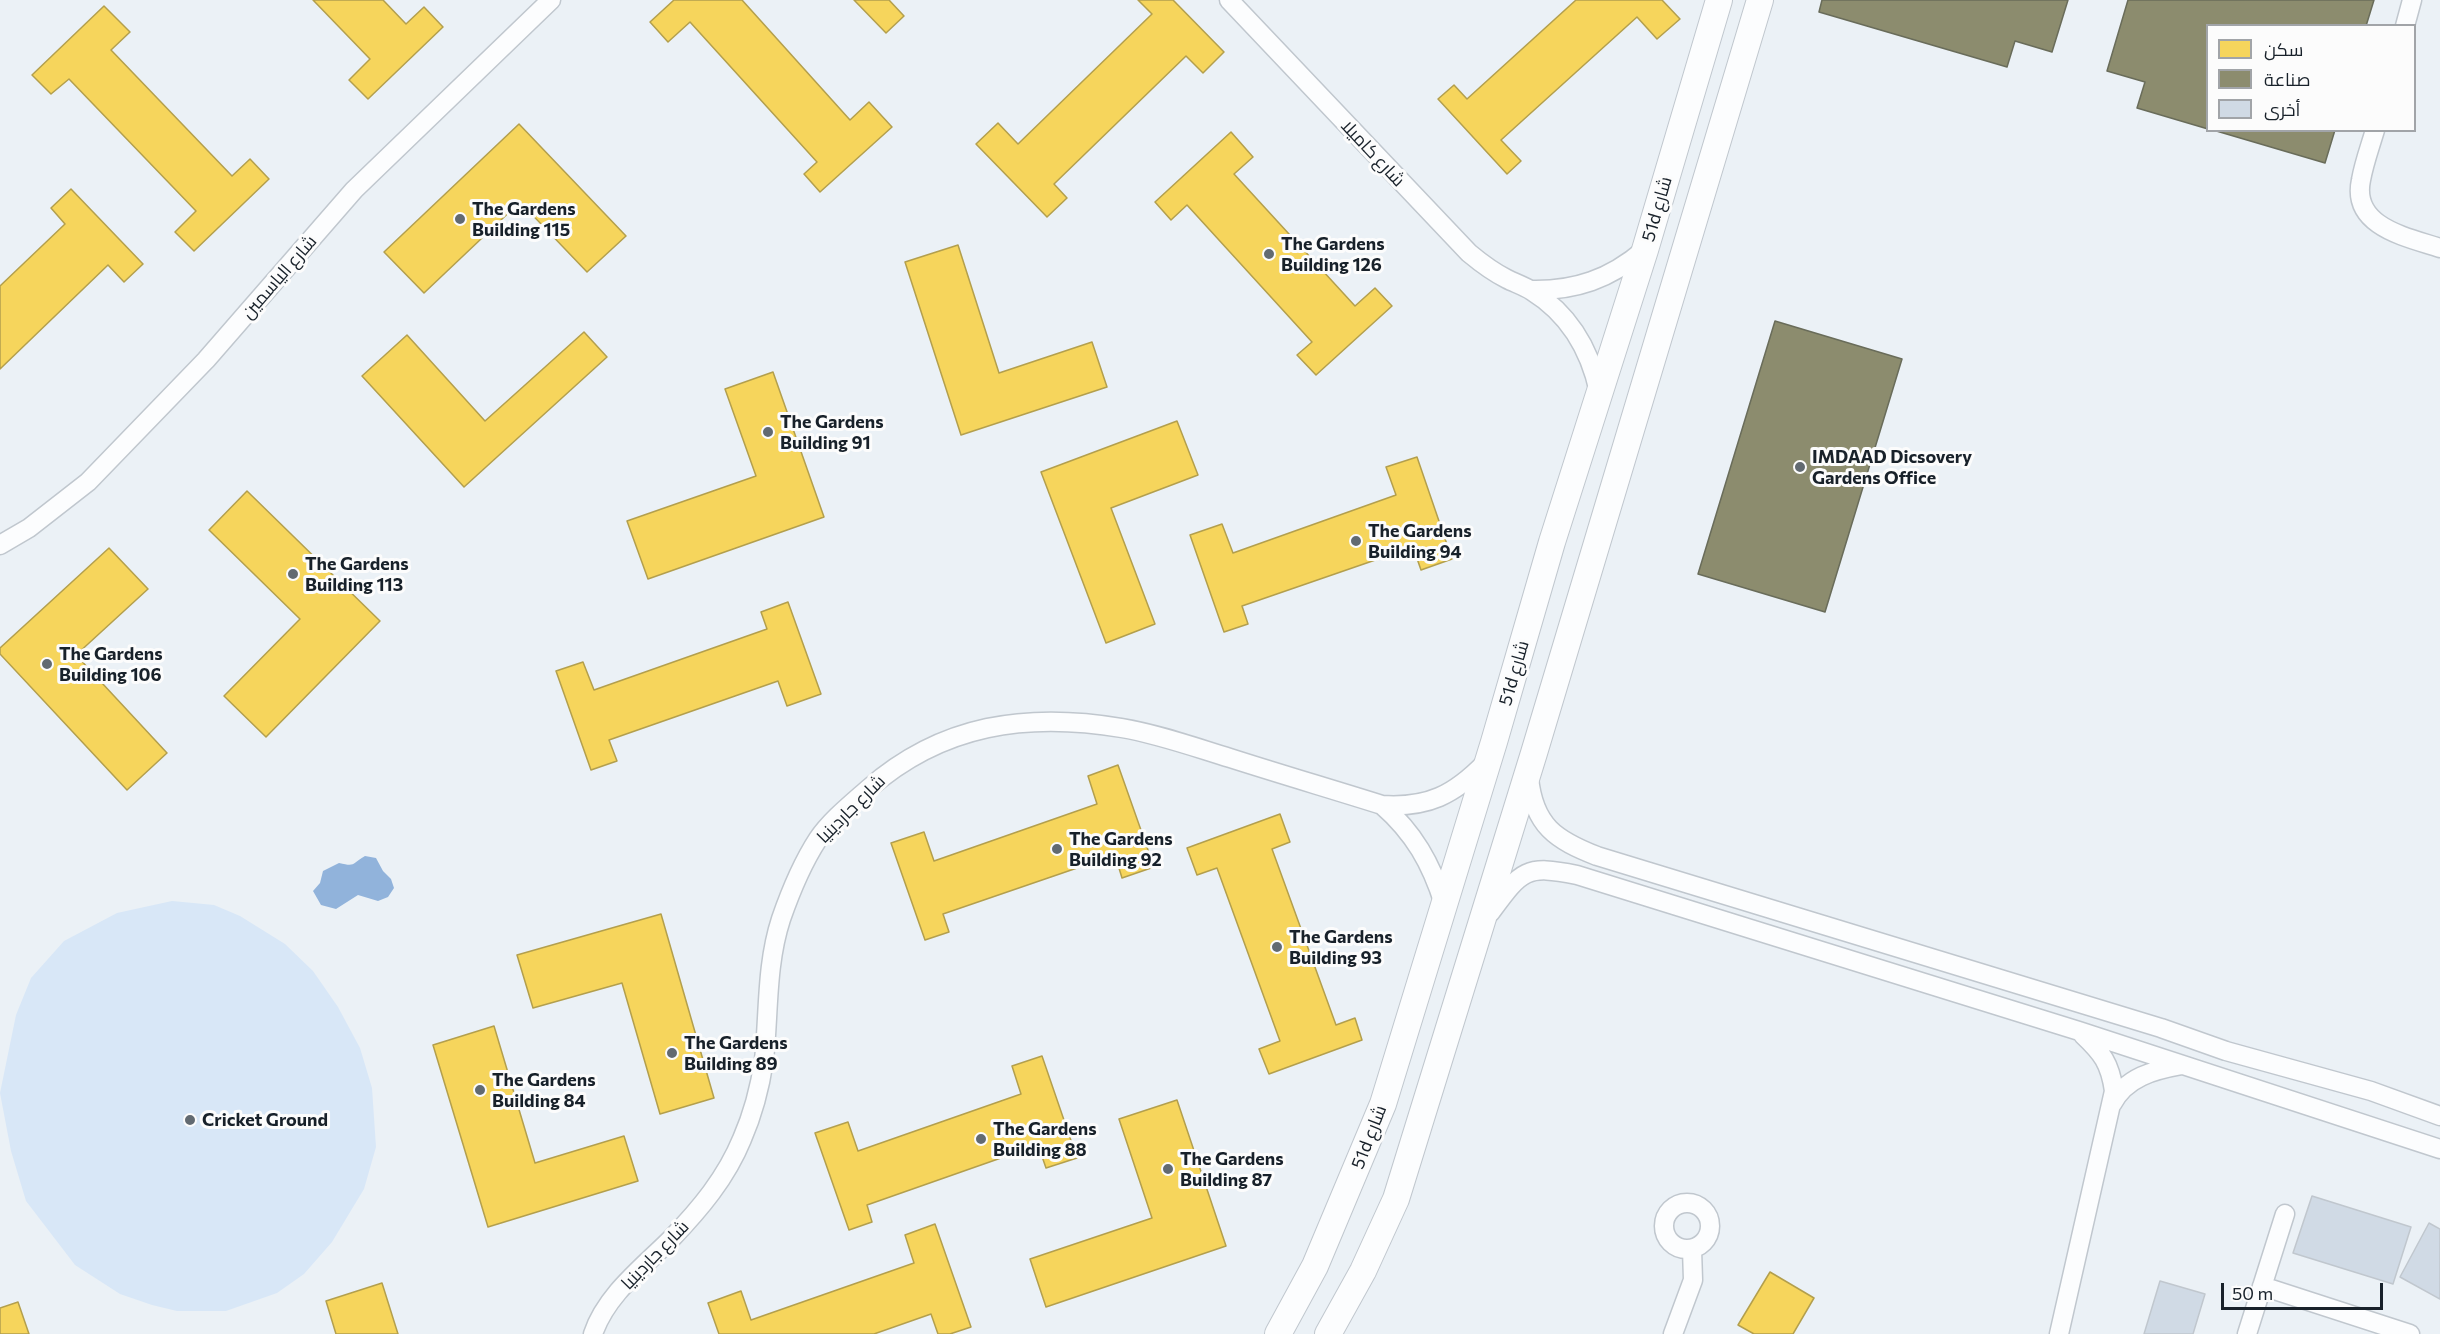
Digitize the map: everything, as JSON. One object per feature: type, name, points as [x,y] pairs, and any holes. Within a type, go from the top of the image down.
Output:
[{"type":"street","name":"شارع الياسمين","points":[[0,545],[29,528],[88,482],[213,353],[354,190],[551,0]]},
{"type":"street","name":"شارع كاميلا","points":[[1229,0],[1462,247],[1486,267],[1531,290],[1550,304],[1579,338],[1588,356],[1599,396]]},
{"type":"street","name":"51d شارع","points":[[1278,1334],[1315,1266],[1383,1104],[1552,543],[1645,250],[1719,0]]},
{"type":"street","points":[[1328,1334],[1363,1271],[1396,1198],[1482,924],[1760,0]]},
{"type":"street","points":[[2406,24],[2412,0]]},
{"type":"street","points":[[2375,132],[2360,191],[2365,210],[2377,224],[2440,248]]},
{"type":"street","name":"شارع كاميلا","points":[[1531,290],[1554,291],[1599,280],[1616,272],[1645,250]]},
{"type":"street","name":"شارع جاردينيا","points":[[593,1334],[621,1288],[700,1209],[723,1178],[742,1140],[755,1105],[764,1060],[772,960],[781,920],[801,872],[819,838],[854,801],[884,775],[919,753],[988,726],[1049,721],[1123,728],[1153,735],[1382,805],[1402,806],[1440,798],[1467,782],[1487,761]]},
{"type":"street","points":[[1528,771],[1530,794],[1537,812],[1548,829],[1566,844],[1597,856],[2161,1028],[2226,1051],[2371,1091],[2440,1116]]},
{"type":"street","name":"شارع جاردينيا","points":[[1382,805],[1396,817],[1421,847],[1435,874],[1444,904]]},
{"type":"street","points":[[1482,924],[1509,887],[1523,876],[1535,870],[1548,869],[1577,875],[2079,1031],[2440,1149]]},
{"type":"street","points":[[2059,1334],[2114,1091],[2108,1064],[2101,1052],[2079,1031]]},
{"type":"street","points":[[2112,1105],[2118,1094],[2139,1077],[2157,1070],[2184,1065]]},
{"type":"street","points":[[2247,1334],[2285,1214]]},
{"type":"street","points":[[1673,1334],[1693,1280],[1692,1249]]},
{"type":"street","points":[[2262,1286],[2410,1334]]},
{"type":"shaded area","name":"Cricket Ground","points":[[172,901],[214,905],[240,916],[285,944],[313,971],[338,1007],[360,1048],[372,1088],[376,1147],[364,1189],[332,1242],[304,1274],[277,1293],[226,1311],[177,1311],[152,1305],[120,1294],[75,1265],[26,1201],[11,1151],[0,1093],[16,1015],[31,978],[64,941],[117,913]]},
{"type":"water","points":[[365,856],[376,858],[383,871],[391,879],[394,888],[388,897],[378,901],[358,895],[336,909],[321,905],[313,891],[320,883],[323,871],[339,863],[353,864]]},
{"type":"building: سكن","points":[[313,0],[383,0],[406,24],[424,7],[443,27],[368,99],[349,80],[370,59]]},
{"type":"building: سكن","points":[[674,0],[742,0],[850,120],[869,102],[892,127],[820,192],[804,174],[817,162],[690,22],[668,42],[650,22]]},
{"type":"building: سكن","points":[[854,0],[889,0],[904,16],[886,33]]},
{"type":"building: سكن","points":[[1138,0],[1173,0],[1224,52],[1203,73],[1186,56],[1054,184],[1067,198],[1047,217],[976,144],[998,123],[1018,144],[1152,14]]},
{"type":"building: سكن","points":[[1576,0],[1662,0],[1680,19],[1657,39],[1637,17],[1501,140],[1521,161],[1507,174],[1438,99],[1454,85],[1467,99]]},
{"type":"building: سكن","points":[[104,6],[130,32],[111,50],[232,176],[250,159],[269,179],[194,251],[175,232],[196,211],[69,79],[51,94],[32,75]]},
{"type":"building: سكن","name":"The Gardens Building 115","points":[[519,124],[626,236],[587,272],[520,202],[424,293],[384,252]]},
{"type":"building: سكن","name":"The Gardens Building 126","points":[[1231,132],[1253,157],[1234,174],[1355,306],[1375,288],[1392,306],[1316,375],[1297,355],[1312,342],[1187,205],[1171,220],[1155,202]]},
{"type":"building: سكن","points":[[71,189],[143,264],[124,282],[108,265],[0,369],[0,286],[65,224],[51,208]]},
{"type":"building: سكن","points":[[958,245],[999,373],[1092,342],[1107,387],[961,435],[905,262]]},
{"type":"building: سكن","points":[[584,332],[607,357],[464,487],[362,376],[407,335],[485,421]]},
{"type":"building: سكن","name":"The Gardens Building 91","points":[[773,372],[824,517],[648,579],[627,521],[756,476],[725,389]]},
{"type":"building: سكن","points":[[1177,421],[1198,475],[1111,508],[1155,624],[1106,643],[1041,472]]},
{"type":"building: سكن","name":"The Gardens Building 94","points":[[1417,457],[1452,559],[1421,570],[1413,547],[1242,606],[1248,624],[1224,632],[1190,535],[1222,524],[1233,553],[1396,495],[1386,467]]},
{"type":"building: سكن","name":"The Gardens Building 113","points":[[247,491],[380,621],[266,737],[224,696],[300,619],[209,530]]},
{"type":"building: سكن","name":"The Gardens Building 106","points":[[109,548],[148,589],[76,655],[167,753],[127,790],[0,654],[0,648]]},
{"type":"building: سكن","points":[[788,602],[821,694],[787,706],[778,681],[609,740],[617,761],[591,770],[556,671],[583,662],[594,690],[767,629],[761,612]]},
{"type":"building: سكن","name":"The Gardens Building 92","points":[[1118,765],[1154,867],[1122,878],[1115,855],[943,914],[949,932],[925,940],[891,843],[924,832],[934,861],[1097,804],[1088,776]]},
{"type":"building: سكن","name":"The Gardens Building 93","points":[[1280,814],[1290,842],[1272,849],[1336,1025],[1355,1018],[1362,1040],[1269,1074],[1259,1049],[1280,1041],[1217,868],[1197,875],[1187,848]]},
{"type":"building: سكن","name":"The Gardens Building 89","points":[[661,914],[714,1098],[660,1114],[622,983],[533,1008],[517,955]]},
{"type":"building: سكن","name":"The Gardens Building 84","points":[[494,1026],[535,1163],[624,1136],[638,1181],[488,1227],[433,1045]]},
{"type":"building: سكن","name":"The Gardens Building 88","points":[[1042,1056],[1077,1158],[1046,1168],[1038,1145],[867,1205],[872,1222],[849,1230],[815,1133],[848,1122],[858,1151],[1021,1094],[1012,1066]]},
{"type":"building: سكن","name":"The Gardens Building 87","points":[[1177,1100],[1226,1246],[1046,1307],[1030,1259],[1152,1218],[1119,1119]]},
{"type":"building: سكن","points":[[935,1224],[971,1327],[950,1334],[938,1334],[931,1314],[874,1334],[719,1334],[708,1303],[741,1291],[751,1320],[914,1263],[905,1235]]},
{"type":"building: سكن","points":[[1770,1272],[1814,1298],[1793,1334],[1754,1334],[1738,1325]]},
{"type":"building: سكن","points":[[382,1283],[398,1334],[336,1334],[326,1301]]},
{"type":"building: سكن","points":[[18,1302],[29,1334],[0,1334],[0,1308]]},
{"type":"building: صناعة","points":[[1822,0],[2068,0],[2052,52],[2015,41],[2007,67],[1819,12]]},
{"type":"building: صناعة","points":[[2128,0],[2374,0],[2367,24],[2206,24],[2206,128],[2137,108],[2145,82],[2107,71]]},
{"type":"building: صناعة","points":[[2220,132],[2334,132],[2325,163]]},
{"type":"building: صناعة","name":"IMDAAD Dicsovery Gardens Office","points":[[1775,321],[1902,359],[1825,612],[1698,574]]},
{"type":"building: أخرى","points":[[2312,1196],[2411,1227],[2393,1284],[2293,1253]]},
{"type":"building: أخرى","points":[[2429,1223],[2440,1229],[2440,1299],[2400,1277]]},
{"type":"building: أخرى","points":[[2160,1281],[2205,1294],[2193,1334],[2144,1334]]},
{"type":"place","name":"The Gardens Building 115","points":[[460,219]]},
{"type":"place","name":"The Gardens Building 126","points":[[1269,254]]},
{"type":"place","name":"The Gardens Building 91","points":[[768,432]]},
{"type":"place","name":"IMDAAD Dicsovery Gardens Office","points":[[1800,467]]},
{"type":"place","name":"The Gardens Building 94","points":[[1356,541]]},
{"type":"place","name":"The Gardens Building 113","points":[[293,574]]},
{"type":"place","name":"The Gardens Building 106","points":[[47,664]]},
{"type":"place","name":"The Gardens Building 92","points":[[1057,849]]},
{"type":"place","name":"The Gardens Building 93","points":[[1277,947]]},
{"type":"place","name":"The Gardens Building 89","points":[[672,1053]]},
{"type":"place","name":"The Gardens Building 84","points":[[480,1090]]},
{"type":"place","name":"Cricket Ground","points":[[190,1120]]},
{"type":"place","name":"The Gardens Building 88","points":[[981,1139]]},
{"type":"place","name":"The Gardens Building 87","points":[[1168,1169]]}]
